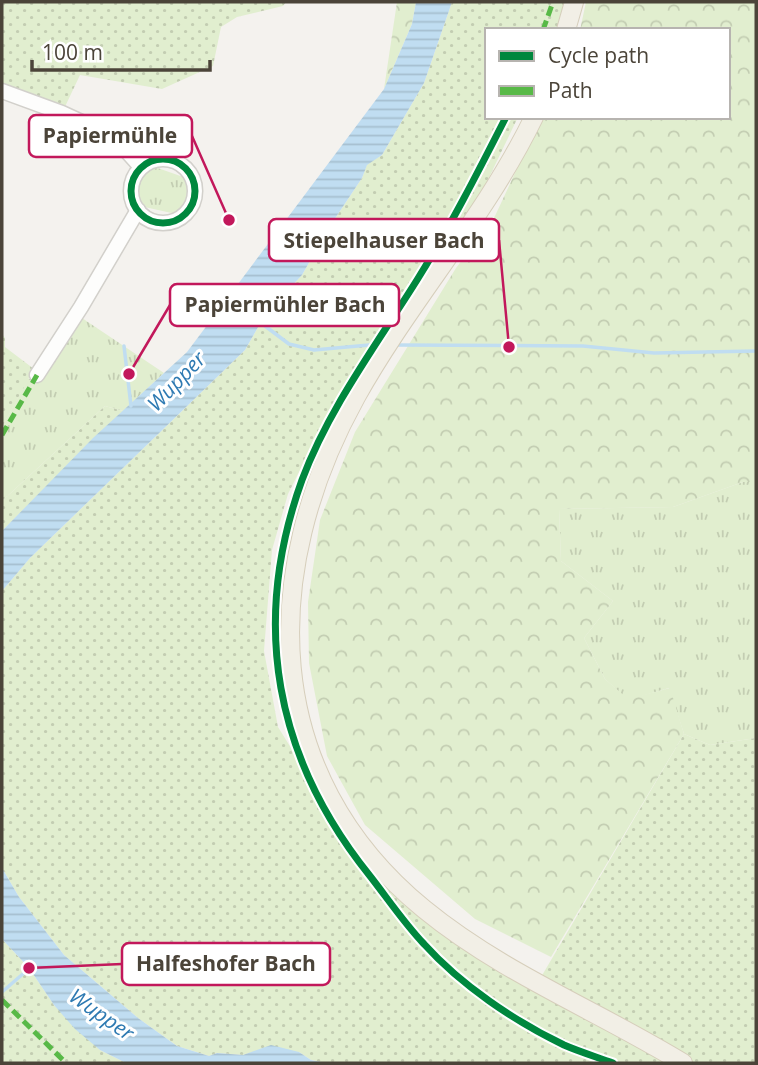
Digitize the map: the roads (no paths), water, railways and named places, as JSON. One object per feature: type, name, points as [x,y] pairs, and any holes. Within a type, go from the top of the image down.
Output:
[{"type":"main road","points":[[567,28],[574,2]]},
{"type":"main road","points":[[533,119],[483,208],[379,358],[343,421],[315,483],[301,532],[292,582],[289,622],[293,678],[303,728],[335,802],[371,856],[425,910],[465,939],[516,970],[683,1063]]},
{"type":"street","points":[[2,91],[62,113],[114,137],[141,167]]},
{"type":"street","points":[[160,159],[180,164],[193,180],[195,190],[189,210],[173,221],[154,221],[138,210],[131,190],[141,167],[160,159]]},
{"type":"street","points":[[37,374],[81,307],[138,210]]},
{"type":"water","name":"Wupper","points":[[416,2],[452,2],[424,83],[382,155],[367,165],[362,178],[302,275],[265,315],[245,350],[30,558],[2,591],[2,531],[93,438],[187,352],[384,89],[412,24]]},
{"type":"water","name":"Wupper","points":[[2,868],[19,897],[64,955],[138,1018],[177,1046],[209,1056],[217,1053],[243,1055],[271,1045],[326,1063],[126,1063],[100,1050],[75,1029],[54,1005],[29,968],[2,939]]},
{"type":"waterway","points":[[257,320],[289,344],[314,350],[380,344]]},
{"type":"waterway","points":[[395,345],[583,346],[654,353],[756,351]]},
{"type":"waterway","points":[[124,346],[131,406]]},
{"type":"waterway","points":[[2,992],[32,966]]},
{"type":"place","name":"Papiermühle","points":[[229,220]]},
{"type":"place","name":"Stiepelhauser Bach","points":[[509,347]]},
{"type":"place","name":"Papiermühler Bach","points":[[129,374]]},
{"type":"place","name":"Halfeshofer Bach","points":[[29,968]]}]
